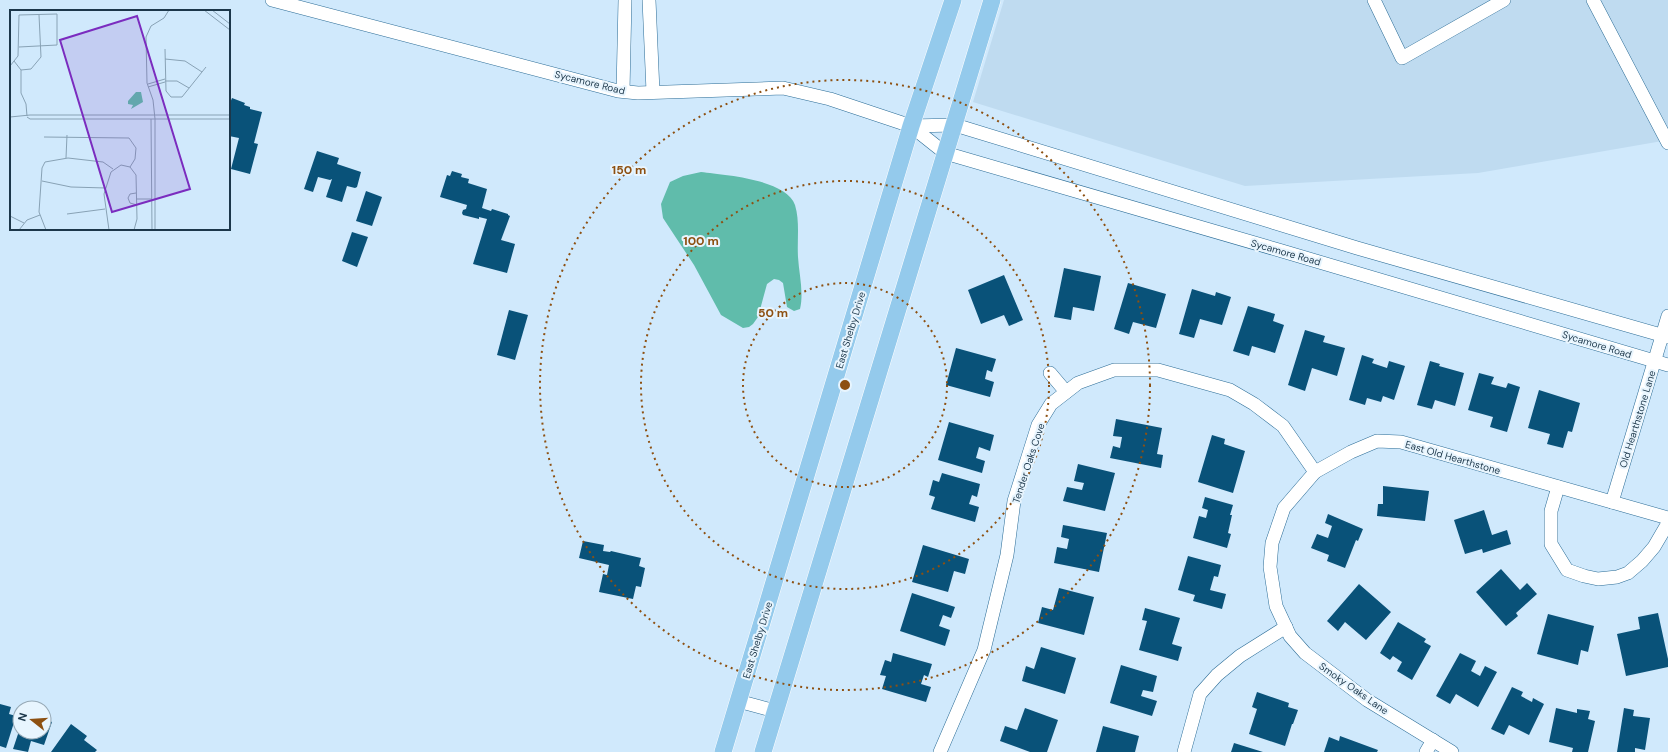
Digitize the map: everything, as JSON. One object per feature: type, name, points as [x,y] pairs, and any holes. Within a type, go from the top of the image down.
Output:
[{"type":"main road","name":"East Shelby Drive","points":[[723,752],[911,126],[953,0]]},
{"type":"main road","points":[[763,752],[992,0]]},
{"type":"street","name":"Sycamore Road","points":[[272,0],[623,91],[653,92],[783,88],[830,99],[911,126],[955,125],[1357,248],[1665,336]]},
{"type":"street","points":[[623,91],[625,0]]},
{"type":"street","points":[[649,0],[653,92]]},
{"type":"street","points":[[1374,0],[1402,58],[1504,0]]},
{"type":"street","points":[[1593,0],[1668,143]]},
{"type":"street","name":"Sycamore Road","points":[[911,126],[945,153],[1290,253],[1668,366]]},
{"type":"street","name":"Old Hearthstone Lane","points":[[1612,502],[1655,362],[1665,336],[1668,316]]},
{"type":"street","name":"Tender Oaks Cove","points":[[940,752],[984,650],[1007,556],[1014,501],[1038,425],[1052,404],[1078,383],[1114,370],[1158,370],[1230,390],[1254,404],[1283,426],[1315,472]]},
{"type":"street","points":[[1050,373],[1066,392]]},
{"type":"street","name":"East Old Hearthstone","points":[[1286,627],[1276,606],[1270,567],[1272,543],[1284,508],[1315,472],[1351,452],[1377,442],[1401,442],[1668,518]]},
{"type":"street","points":[[1558,487],[1551,511],[1551,544],[1567,570],[1584,576],[1598,579],[1611,578],[1628,572],[1642,561],[1654,547],[1668,523]]},
{"type":"street","points":[[1184,752],[1200,694],[1218,675],[1240,656],[1286,627]]},
{"type":"street","name":"Smoky Oaks Lane","points":[[1286,627],[1290,636],[1311,657],[1367,700],[1452,752]]},
{"type":"street","points":[[738,701],[775,711]]},
{"type":"street","points":[[1426,752],[1433,740]]},
{"type":"shaded area","points":[[1004,0],[1668,0],[1668,140],[1478,173],[1245,186],[973,102]]},
{"type":"shaded area","points":[[701,172],[753,180],[780,189],[789,196],[797,211],[798,257],[801,290],[800,309],[794,311],[787,307],[783,283],[774,279],[767,284],[758,317],[749,327],[743,328],[721,315],[694,265],[663,218],[661,204],[670,182],[683,176]]},
{"type":"building","points":[[232,98],[245,103],[244,105],[250,107],[250,109],[262,112],[254,143],[258,144],[250,174],[231,169],[239,138],[230,136],[230,103]]},
{"type":"building","points":[[317,151],[339,158],[337,164],[361,172],[357,187],[347,186],[342,202],[326,197],[332,179],[330,180],[318,177],[313,192],[304,189]]},
{"type":"building","points":[[452,171],[462,174],[461,177],[469,179],[468,183],[487,189],[482,208],[491,211],[492,209],[510,216],[501,240],[515,244],[507,273],[473,264],[487,219],[479,217],[479,219],[463,215],[463,210],[466,209],[467,205],[440,197],[447,175],[450,176]]},
{"type":"building","points":[[366,191],[382,197],[372,226],[356,221]]},
{"type":"building","points":[[352,232],[368,237],[357,267],[342,261]]},
{"type":"building","points":[[1064,268],[1101,276],[1094,311],[1073,307],[1071,320],[1054,317]]},
{"type":"building","points":[[1004,275],[1023,320],[1009,326],[1004,315],[981,324],[968,290]]},
{"type":"building","points":[[1128,283],[1166,294],[1156,328],[1133,322],[1129,334],[1114,329]]},
{"type":"building","points":[[1192,289],[1215,296],[1216,292],[1231,297],[1222,325],[1200,319],[1194,338],[1179,334]]},
{"type":"building","points":[[1248,306],[1275,314],[1273,321],[1284,325],[1275,353],[1252,346],[1249,356],[1233,351]]},
{"type":"building","points":[[509,310],[528,315],[515,360],[497,355]]},
{"type":"building","points":[[1305,330],[1325,336],[1323,342],[1345,348],[1337,376],[1312,368],[1305,391],[1288,385]]},
{"type":"building","points":[[956,348],[996,359],[992,372],[987,370],[985,379],[994,382],[990,397],[946,385]]},
{"type":"building","points":[[1362,355],[1374,359],[1372,363],[1387,368],[1389,361],[1405,366],[1394,400],[1383,396],[1381,402],[1367,398],[1365,405],[1349,400]]},
{"type":"building","points":[[1430,361],[1440,364],[1439,366],[1464,373],[1455,406],[1435,400],[1432,409],[1417,405]]},
{"type":"building","points":[[1479,373],[1494,377],[1491,384],[1506,388],[1508,383],[1520,387],[1507,432],[1490,427],[1493,417],[1468,410]]},
{"type":"building","points":[[1539,390],[1580,403],[1572,432],[1568,431],[1563,448],[1547,444],[1550,434],[1528,428]]},
{"type":"building","points":[[1116,419],[1162,428],[1157,454],[1163,455],[1161,468],[1110,458],[1113,446],[1120,448],[1122,437],[1113,436]]},
{"type":"building","points":[[949,422],[994,435],[990,451],[979,447],[976,458],[985,461],[982,473],[938,460]]},
{"type":"building","points":[[1212,435],[1225,439],[1224,444],[1245,451],[1233,493],[1198,482]]},
{"type":"building","points":[[1078,464],[1115,473],[1105,511],[1063,501],[1067,487],[1082,490],[1084,483],[1074,481]]},
{"type":"building","points":[[942,473],[980,484],[977,497],[972,495],[969,504],[979,507],[975,522],[931,509],[935,497],[929,495],[933,480],[939,482]]},
{"type":"building","points":[[1383,486],[1429,491],[1425,521],[1377,516],[1378,504],[1383,504]]},
{"type":"building","points":[[1205,497],[1233,505],[1228,533],[1231,534],[1227,548],[1193,538],[1199,516],[1206,518],[1208,510],[1202,508]]},
{"type":"building","points":[[1484,510],[1492,535],[1507,530],[1511,544],[1483,553],[1482,549],[1465,554],[1454,520]]},
{"type":"building","points":[[1328,514],[1363,529],[1358,541],[1356,540],[1345,568],[1327,561],[1329,555],[1311,548],[1317,534],[1328,538],[1332,526],[1325,523]]},
{"type":"building","points":[[1063,525],[1107,533],[1099,572],[1054,563],[1057,547],[1067,549],[1069,539],[1061,537]]},
{"type":"building","points":[[583,541],[604,545],[603,551],[611,551],[641,558],[639,566],[645,568],[641,587],[636,586],[633,599],[599,592],[603,574],[607,575],[609,565],[579,558]]},
{"type":"building","points":[[923,545],[969,559],[965,574],[954,571],[948,592],[912,582]]},
{"type":"building","points":[[1188,556],[1221,565],[1218,577],[1214,576],[1210,590],[1226,594],[1222,609],[1193,601],[1195,595],[1178,590]]},
{"type":"building","points":[[1501,569],[1520,590],[1527,583],[1537,594],[1516,613],[1518,616],[1506,626],[1476,592]]},
{"type":"building","points":[[1359,584],[1391,612],[1366,640],[1345,622],[1338,631],[1327,621]]},
{"type":"building","points":[[1059,588],[1094,597],[1084,635],[1038,623],[1042,607],[1053,610]]},
{"type":"building","points":[[912,593],[955,607],[951,618],[943,615],[939,626],[950,630],[945,646],[900,631]]},
{"type":"building","points":[[1145,608],[1180,618],[1172,644],[1182,647],[1178,661],[1139,650],[1147,621],[1142,620]]},
{"type":"building","points":[[1658,613],[1668,659],[1668,667],[1626,676],[1617,634],[1640,629],[1638,617]]},
{"type":"building","points":[[1548,614],[1594,626],[1588,652],[1581,650],[1578,665],[1537,654]]},
{"type":"building","points":[[1398,622],[1426,639],[1424,642],[1431,646],[1412,680],[1397,671],[1402,662],[1393,656],[1390,660],[1380,653]]},
{"type":"building","points":[[1041,647],[1076,658],[1065,694],[1022,681],[1026,666],[1034,669]]},
{"type":"building","points":[[893,653],[932,664],[928,677],[924,675],[921,684],[931,687],[926,702],[882,689],[886,676],[880,675],[885,660],[891,662]]},
{"type":"building","points":[[1460,653],[1476,661],[1471,671],[1480,676],[1485,666],[1497,672],[1478,707],[1456,694],[1450,704],[1436,696]]},
{"type":"building","points":[[1121,665],[1157,676],[1153,692],[1143,690],[1141,696],[1157,701],[1152,716],[1110,703]]},
{"type":"building","points":[[1512,687],[1523,692],[1521,696],[1532,702],[1533,698],[1544,704],[1529,735],[1509,725],[1504,735],[1491,729]]},
{"type":"building","points":[[1257,692],[1289,703],[1288,707],[1298,710],[1285,746],[1249,734],[1257,709],[1252,707]]},
{"type":"building","points":[[0,704],[11,707],[9,714],[12,715],[12,729],[6,748],[0,746]]},
{"type":"building","points":[[1025,708],[1058,720],[1047,752],[1030,752],[1000,741],[1005,726],[1017,730]]},
{"type":"building","points":[[1556,708],[1577,713],[1577,709],[1590,711],[1588,719],[1595,721],[1588,752],[1572,752],[1573,748],[1549,742]]},
{"type":"building","points":[[1624,708],[1634,710],[1633,716],[1650,718],[1645,750],[1635,748],[1635,752],[1617,752]]},
{"type":"building","points":[[71,724],[87,736],[84,740],[97,750],[95,752],[51,752]]},
{"type":"building","points":[[1103,726],[1139,736],[1135,752],[1096,752]]},
{"type":"building","points":[[1340,736],[1378,750],[1377,752],[1324,752],[1329,737],[1339,741]]},
{"type":"building","points":[[16,740],[46,740],[44,745],[31,741],[28,752],[13,749]]},
{"type":"building","points":[[1234,743],[1263,752],[1231,752]]}]
